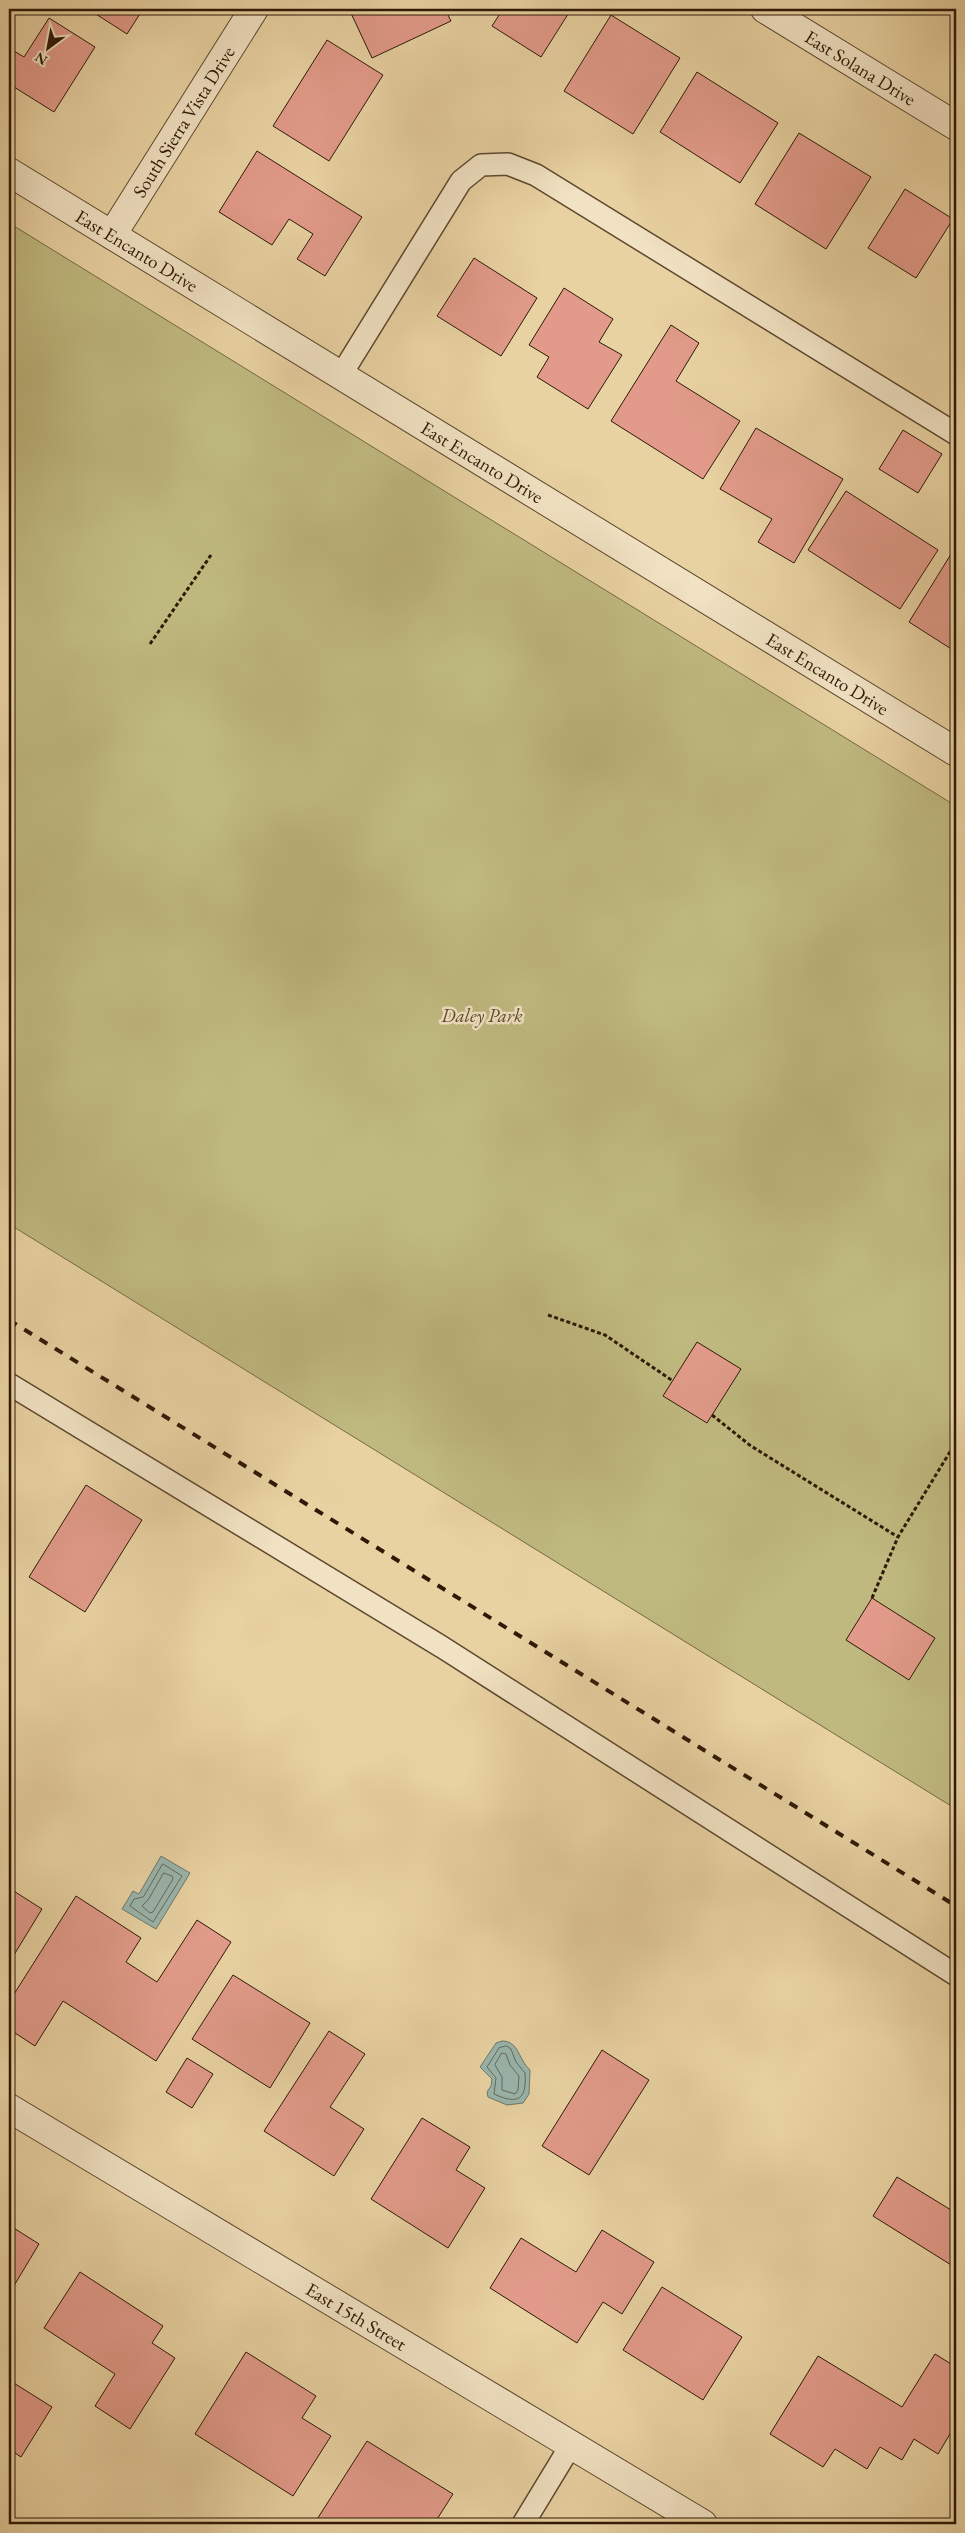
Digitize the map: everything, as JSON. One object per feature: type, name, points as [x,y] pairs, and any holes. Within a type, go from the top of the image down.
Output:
[{"type":"street","name":"South Sierra Vista Drive","points":[[112,235],[254,9]]},
{"type":"street","name":"East Solana Drive","points":[[765,9],[956,126]]},
{"type":"street","name":"East Encanto Drive","points":[[9,172],[956,752]]},
{"type":"street","name":"East 15th Street","points":[[9,2108],[704,2524]]},
{"type":"lane","points":[[341,375],[461,181],[481,165],[508,164],[536,176],[956,434]]},
{"type":"lane","points":[[9,1384],[442,1647],[956,1975]]},
{"type":"lane","points":[[523,2524],[571,2445]]},
{"type":"path","points":[[150,644],[211,554]]},
{"type":"path","points":[[548,1315],[605,1335],[673,1381]]},
{"type":"path","points":[[712,1415],[751,1446],[898,1537]]},
{"type":"path","points":[[872,1598],[898,1537],[956,1442]]},
{"type":"green space","name":"Daley Park","points":[[9,223],[956,806],[956,1809],[9,1224]]},
{"type":"water","points":[[161,1856],[190,1873],[156,1929],[122,1909],[133,1891],[139,1894]]},
{"type":"water","points":[[508,2042],[515,2047],[530,2070],[529,2094],[523,2103],[507,2105],[488,2097],[487,2092],[491,2086],[492,2079],[480,2067],[496,2043]]},
{"type":"building","points":[[88,9],[143,9],[127,34]]},
{"type":"building","points":[[349,9],[445,9],[451,21],[372,58]]},
{"type":"building","points":[[503,9],[567,9],[570,11],[541,57],[492,26]]},
{"type":"building","points":[[611,15],[680,58],[633,134],[564,91]]},
{"type":"building","points":[[49,18],[95,47],[54,112],[14,87],[9,95],[9,48],[24,57]]},
{"type":"building","points":[[327,40],[383,75],[329,161],[273,126]]},
{"type":"building","points":[[697,72],[778,123],[740,183],[660,132]]},
{"type":"building","points":[[799,133],[871,177],[826,249],[755,204]]},
{"type":"building","points":[[257,151],[362,217],[325,276],[297,259],[313,234],[289,219],[272,245],[219,212]]},
{"type":"building","points":[[905,189],[953,219],[916,278],[868,248]]},
{"type":"building","points":[[474,258],[537,298],[501,356],[437,316]]},
{"type":"building","points":[[564,288],[613,319],[599,342],[622,355],[588,409],[537,377],[549,357],[529,345]]},
{"type":"building","points":[[671,325],[699,343],[676,381],[740,421],[703,479],[611,421]]},
{"type":"building","points":[[756,428],[843,479],[794,563],[758,542],[772,519],[720,489]]},
{"type":"building","points":[[903,430],[942,454],[918,493],[879,469]]},
{"type":"building","points":[[846,491],[938,550],[900,609],[808,550]]},
{"type":"building","points":[[956,546],[956,652],[909,622]]},
{"type":"building","points":[[697,1342],[741,1369],[707,1423],[663,1396]]},
{"type":"building","points":[[86,1485],[142,1520],[85,1612],[29,1577]]},
{"type":"building","points":[[872,1598],[935,1638],[909,1680],[846,1640]]},
{"type":"building","points":[[9,1888],[42,1909],[9,1963]]},
{"type":"building","points":[[76,1896],[141,1938],[126,1962],[157,1982],[197,1920],[231,1942],[156,2061],[63,2001],[35,2046],[9,2029],[9,2002]]},
{"type":"building","points":[[233,1975],[310,2023],[270,2088],[192,2039]]},
{"type":"building","points":[[329,2031],[365,2054],[330,2107],[364,2129],[334,2176],[264,2131]]},
{"type":"building","points":[[602,2050],[649,2080],[589,2175],[542,2146]]},
{"type":"building","points":[[187,2058],[213,2074],[192,2108],[166,2092]]},
{"type":"building","points":[[422,2118],[470,2147],[456,2170],[485,2188],[448,2248],[371,2199]]},
{"type":"building","points":[[897,2177],[956,2213],[956,2268],[873,2216]]},
{"type":"building","points":[[9,2225],[39,2244],[9,2294]]},
{"type":"building","points":[[602,2230],[654,2262],[622,2314],[603,2302],[577,2343],[490,2288],[521,2238],[576,2272]]},
{"type":"building","points":[[80,2272],[163,2326],[152,2343],[175,2358],[130,2429],[95,2406],[115,2374],[44,2328]]},
{"type":"building","points":[[662,2287],[742,2337],[703,2400],[623,2350]]},
{"type":"building","points":[[246,2352],[316,2396],[302,2418],[331,2436],[293,2496],[195,2434]]},
{"type":"building","points":[[935,2354],[956,2367],[956,2424],[938,2454],[914,2439],[902,2460],[880,2447],[867,2469],[835,2449],[823,2467],[770,2434],[818,2356],[902,2407]]},
{"type":"building","points":[[9,2380],[52,2407],[21,2457],[9,2449]]},
{"type":"building","points":[[367,2441],[453,2494],[434,2524],[314,2524]]},
{"type":"railway","points":[[9,1320],[956,1906]]}]
